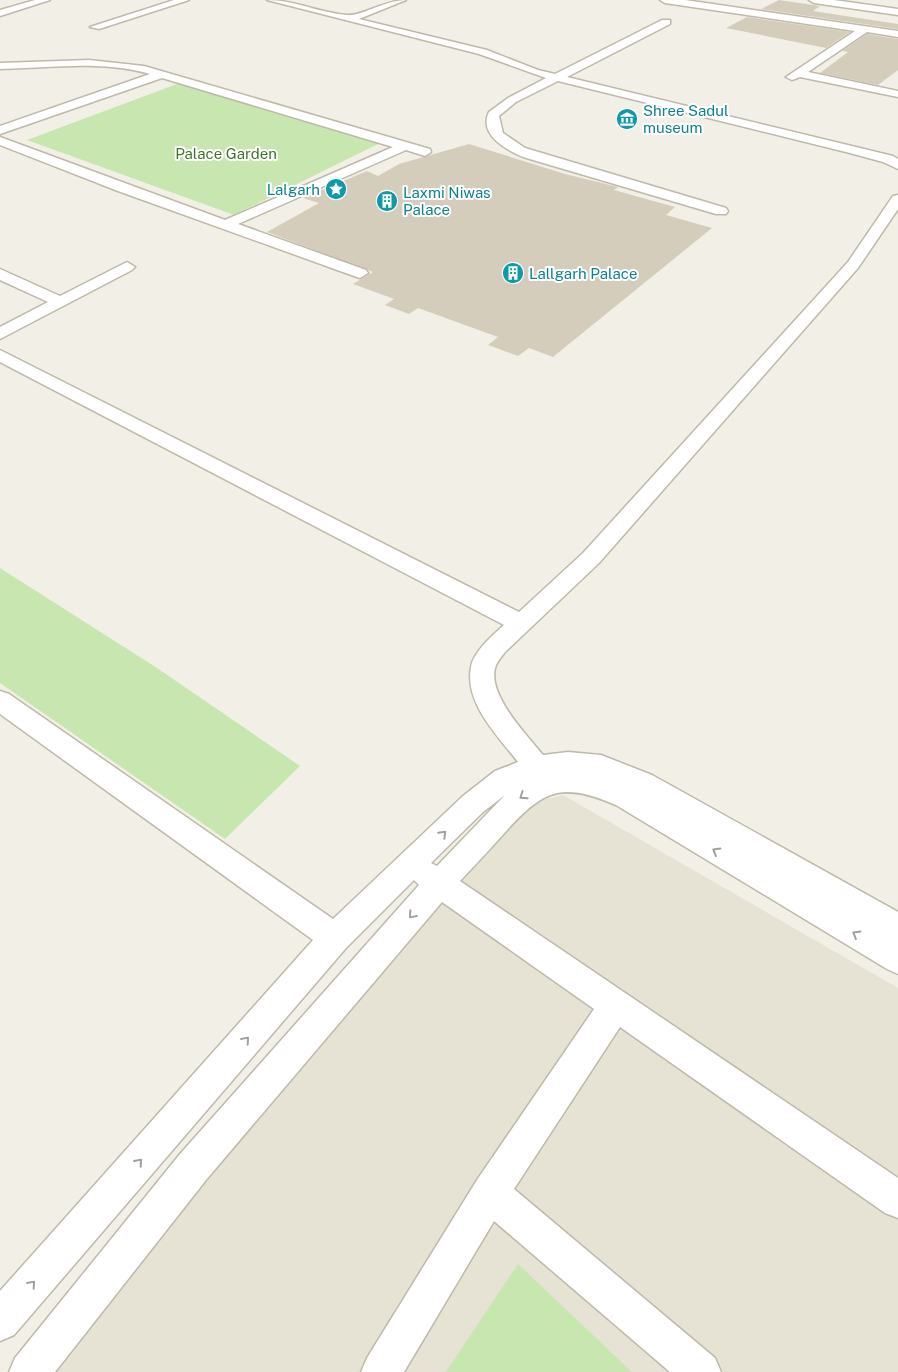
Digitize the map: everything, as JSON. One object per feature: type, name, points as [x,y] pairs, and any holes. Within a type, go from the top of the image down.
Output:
[{"type":"street","points":[[0,12],[45,0]]},
{"type":"street","points":[[95,27],[184,0]]},
{"type":"street","points":[[272,0],[482,52],[518,67],[555,77],[854,150],[888,160],[898,165]]},
{"type":"street","points":[[348,19],[401,0]]},
{"type":"street","points":[[665,0],[688,1],[898,34]]},
{"type":"street","points":[[814,0],[848,2],[898,12]]},
{"type":"street","points":[[666,22],[512,100],[493,115],[492,124],[494,132],[503,141],[528,154],[721,211]]},
{"type":"street","points":[[865,29],[795,75],[898,94]]},
{"type":"street","points":[[0,66],[89,63],[118,65],[162,74],[425,152]]},
{"type":"street","points":[[0,130],[162,74]]},
{"type":"street","points":[[0,141],[360,273]]},
{"type":"street","points":[[226,225],[406,146]]},
{"type":"street","points":[[537,766],[495,713],[484,690],[483,666],[496,646],[591,558],[715,420],[853,264],[898,199]]},
{"type":"street","points":[[0,334],[127,266]]},
{"type":"street","points":[[0,274],[60,302]]},
{"type":"street","points":[[0,355],[521,623]]},
{"type":"street","points":[[0,701],[335,938]]},
{"type":"street","points":[[0,1321],[335,938],[473,804],[505,779],[537,766],[568,763],[601,766],[642,783],[898,928]]},
{"type":"street","points":[[29,1372],[193,1167],[439,884],[520,797],[541,785],[567,781],[594,784],[626,797],[898,959]]},
{"type":"street","points":[[412,864],[898,1200]]},
{"type":"street","points":[[381,1372],[490,1193],[615,1006]]},
{"type":"street","points":[[490,1193],[700,1372]]},
{"type":"shaded area","points":[[563,795],[898,988],[898,1372],[44,1372],[528,803]]},
{"type":"green space","name":"Palace Garden","points":[[185,81],[380,143],[234,215],[27,140]]},
{"type":"green space","points":[[0,568],[157,668],[300,766],[225,839],[0,683]]},
{"type":"green space","points":[[518,1264],[632,1372],[446,1372]]},
{"type":"building","points":[[779,0],[820,6],[813,11],[898,24],[898,29],[761,9]]},
{"type":"building","points":[[747,17],[850,32],[826,48],[726,28]]},
{"type":"building","points":[[867,34],[898,39],[898,70],[878,85],[820,73],[848,52],[842,51]]},
{"type":"building","name":"Lallgarh Palace","points":[[469,144],[565,174],[618,187],[614,190],[675,207],[666,215],[712,228],[553,357],[529,348],[518,356],[488,345],[498,337],[418,308],[409,314],[385,305],[394,299],[353,284],[373,272],[267,232],[319,203],[303,198],[367,171],[378,176],[399,164]]},
{"type":"place","name":"Shree Sadul museum","points":[[627,119]]},
{"type":"place","name":"Lalgarh","points":[[336,189]]},
{"type":"place","name":"Laxmi Niwas Palace","points":[[387,201]]},
{"type":"place","name":"Lallgarh Palace","points":[[513,273]]}]
